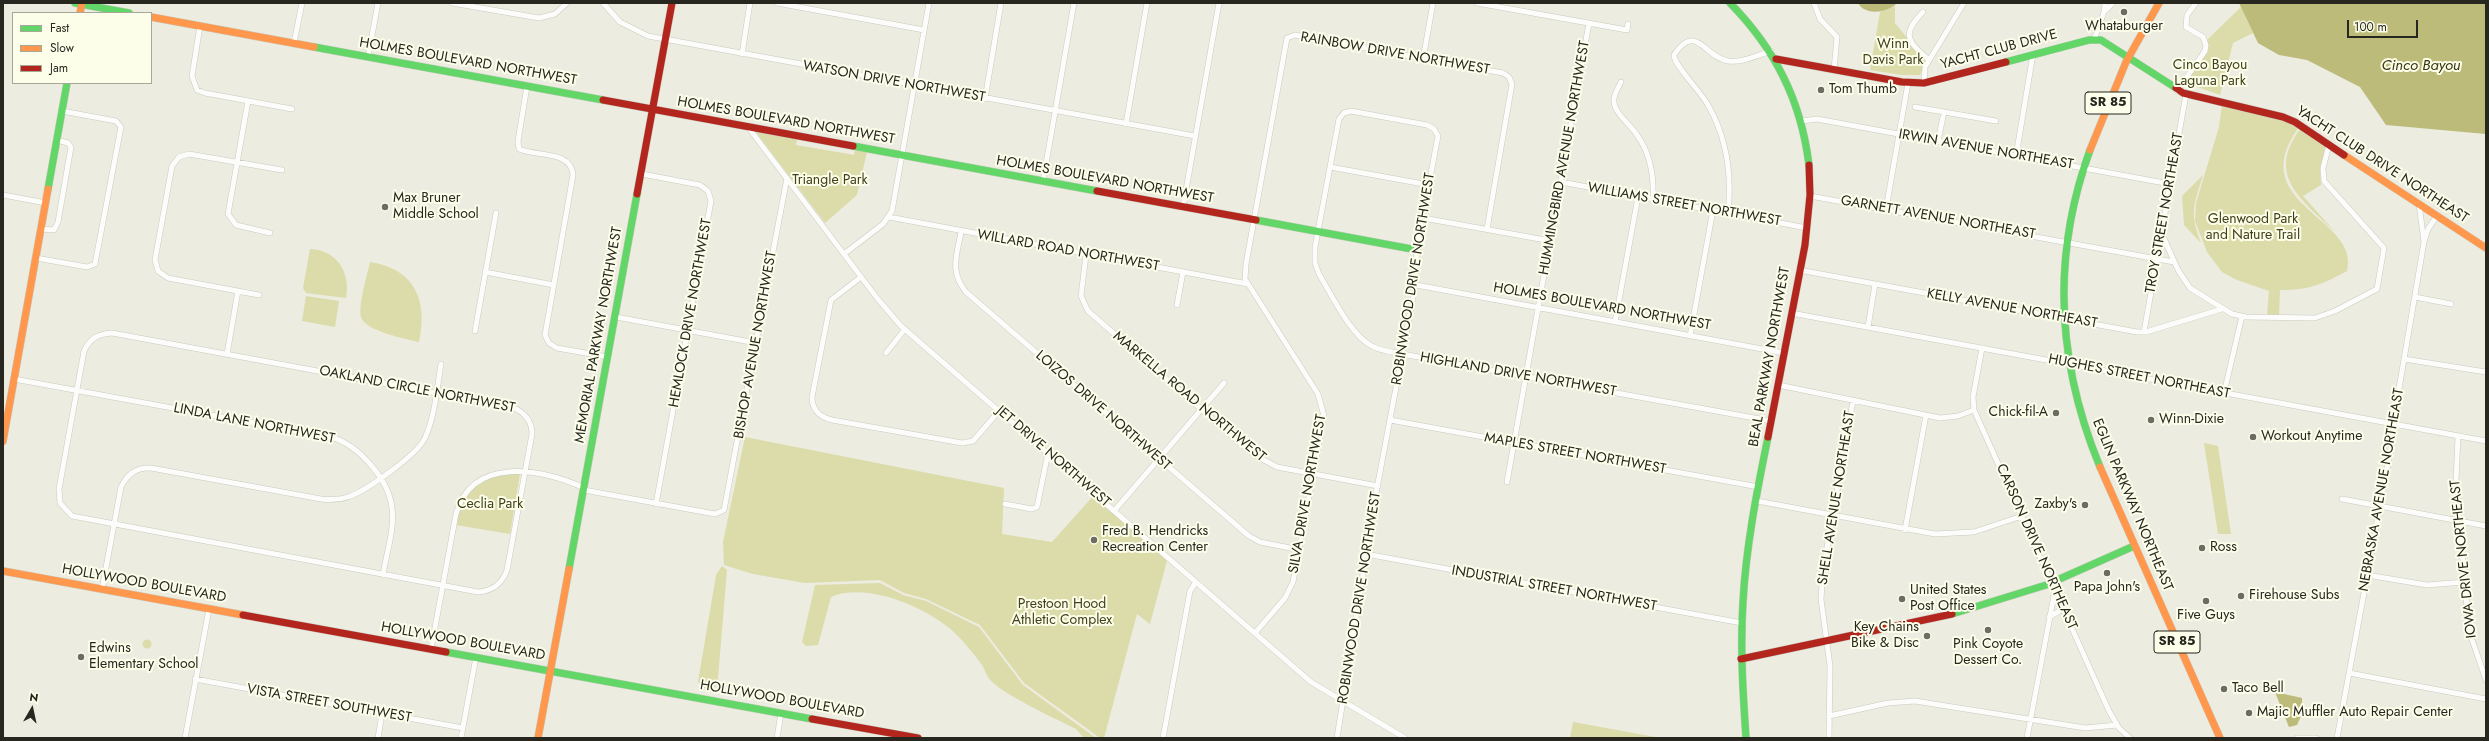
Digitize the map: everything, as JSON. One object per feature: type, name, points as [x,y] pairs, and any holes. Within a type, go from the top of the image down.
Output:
[{"type":"main road","points":[[79,3],[124,12]]},
{"type":"main road","name":"MEMORIAL PARKWAY NORTHWEST","points":[[538,738],[616,317],[672,3]]},
{"type":"main road","name":"BEAL PARKWAY NORTHWEST","points":[[1730,3],[1752,26],[1771,51],[1789,85],[1802,121],[1809,157],[1810,196],[1807,228],[1756,501],[1747,559],[1742,623],[1742,659],[1746,738]]},
{"type":"main road","name":"EGLIN PARKWAY NORTHEAST","points":[[2159,3],[2130,56],[2106,108],[2083,168],[2066,241],[2062,285],[2063,319],[2068,364],[2078,407],[2088,438],[2134,546],[2220,738]]},
{"type":"main road","name":"HOLMES BOULEVARD NORTHWEST","points":[[152,17],[1417,250]]},
{"type":"main road","name":"YACHT CLUB DRIVE","points":[[1776,59],[1908,83],[1924,83],[2033,54],[2094,40]]},
{"type":"main road","points":[[2094,40],[2101,40],[2130,56]]},
{"type":"main road","name":"YACHT CLUB DRIVE NORTHEAST","points":[[2130,56],[2177,91],[2283,117],[2295,122],[2486,248]]},
{"type":"main road","points":[[3,441],[67,84]]},
{"type":"main road","points":[[1742,659],[1827,643],[1955,614],[2053,586],[2134,546]]},
{"type":"main road","name":"HOLLYWOOD BOULEVARD","points":[[3,571],[918,738]]},
{"type":"street","points":[[294,43],[302,3]]},
{"type":"street","points":[[368,57],[378,3]]},
{"type":"street","points":[[452,3],[539,18],[555,14],[567,3]]},
{"type":"street","name":"WATSON DRIVE NORTHWEST","points":[[603,3],[620,22],[631,29],[648,36],[914,86],[1196,136]]},
{"type":"street","points":[[742,54],[750,3]]},
{"type":"street","points":[[777,3],[924,30]]},
{"type":"street","points":[[844,254],[889,217],[902,155],[929,3]]},
{"type":"street","points":[[984,98],[1001,3]]},
{"type":"street","points":[[1043,181],[1074,3]]},
{"type":"street","points":[[1126,124],[1147,3]]},
{"type":"street","points":[[1183,207],[1219,3]]},
{"type":"street","points":[[1423,58],[1433,3]]},
{"type":"street","points":[[1477,3],[1627,30],[1628,24]]},
{"type":"street","points":[[1814,3],[1820,19],[1837,37],[1834,70]]},
{"type":"street","points":[[1924,83],[1927,58],[1964,3]]},
{"type":"street","points":[[2094,40],[2104,12],[2105,3]]},
{"type":"street","points":[[2104,12],[2113,3]]},
{"type":"street","points":[[2177,91],[2205,51],[2206,45],[2203,37],[2186,27],[2187,15],[2196,3]]},
{"type":"street","points":[[1923,12],[1908,30],[1915,46],[1927,58]]},
{"type":"street","name":"HUMMINGBIRD AVENUE NORTHWEST","points":[[1507,482],[1527,377],[1589,23]]},
{"type":"street","points":[[200,26],[192,76],[194,86],[205,93],[292,109]]},
{"type":"street","name":"RAINBOW DRIVE NORTHWEST","points":[[1254,220],[1287,38],[1295,35],[1503,73],[1512,81],[1487,230]]},
{"type":"street","points":[[1728,213],[1728,165],[1718,126],[1701,93],[1676,64],[1674,57],[1682,44],[1692,40],[1699,42],[1720,58],[1727,61],[1744,59],[1771,51]]},
{"type":"street","points":[[2016,156],[2033,54]]},
{"type":"street","points":[[1621,82],[1614,103],[1646,151],[1653,176],[1653,199]]},
{"type":"street","points":[[1886,209],[1908,83]]},
{"type":"street","points":[[527,86],[518,141],[519,149],[565,160],[570,164],[573,171],[545,330],[549,343],[557,348],[608,357]]},
{"type":"street","name":"TROY STREET NORTHEAST","points":[[2144,332],[2186,94]]},
{"type":"street","points":[[248,101],[228,211],[230,219],[241,228],[270,233]]},
{"type":"street","points":[[1915,107],[1996,121]]},
{"type":"street","points":[[36,258],[87,267],[95,264],[121,127],[116,121],[62,111]]},
{"type":"street","name":"ROBINWOOD DRIVE NORTHWEST","points":[[1318,232],[1339,120],[1344,113],[1350,111],[1427,125],[1434,129],[1438,136],[1417,250],[1416,285],[1366,554],[1337,738]]},
{"type":"street","points":[[1938,141],[1944,112]]},
{"type":"street","name":"IRWIN AVENUE NORTHEAST","points":[[1802,121],[1817,119],[2170,184]]},
{"type":"street","name":"JET DRIVE NORTHWEST","points":[[748,127],[861,277],[891,315],[905,329],[1311,682],[1343,703],[1405,738]]},
{"type":"street","points":[[41,229],[54,230],[58,222],[71,147],[68,143],[57,140]]},
{"type":"street","points":[[2162,234],[2174,262],[2190,288],[2222,309],[2242,316],[2315,318],[2335,311],[2377,289],[2384,248],[2324,181],[2322,168],[2329,145]]},
{"type":"street","points":[[259,295],[163,276],[156,268],[155,260],[172,166],[177,159],[189,154],[282,170]]},
{"type":"street","points":[[1330,167],[1429,185]]},
{"type":"street","name":"HEMLOCK DRIVE NORTHWEST","points":[[642,174],[700,185],[710,195],[707,227],[656,504]]},
{"type":"street","name":"BISHOP AVENUE NORTHWEST","points":[[656,504],[715,514],[724,511],[787,178]]},
{"type":"street","name":"WILLIAMS STREET NORTHWEST","points":[[1561,182],[1807,228]]},
{"type":"street","points":[[3,195],[46,203]]},
{"type":"street","points":[[1615,322],[1638,196]]},
{"type":"street","name":"GARNETT AVENUE NORTHEAST","points":[[1810,196],[2066,241],[2174,262]]},
{"type":"street","name":"NEBRASKA AVENUE NORTHEAST","points":[[2420,204],[2424,242]]},
{"type":"street","points":[[1690,336],[1713,210]]},
{"type":"street","points":[[475,332],[496,213]]},
{"type":"street","name":"NEBRASKA AVENUE NORTHEAST","points":[[2337,738],[2380,507],[2424,242],[2428,229],[2437,216]]},
{"type":"street","name":"WILLARD ROAD NORTHWEST","points":[[889,217],[961,232],[1248,284]]},
{"type":"street","points":[[1423,218],[1551,241]]},
{"type":"street","name":"SILVA DRIVE NORTHWEST","points":[[1254,220],[1246,264],[1245,279],[1320,399],[1324,416],[1293,582],[1287,596],[1255,633]]},
{"type":"street","name":"LOIZOS DRIVE NORTHWEST","points":[[961,232],[955,265],[956,274],[966,292],[1249,536],[1265,543],[1300,550]]},
{"type":"street","name":"HIGHLAND DRIVE NORTHWEST","points":[[1318,232],[1315,254],[1316,268],[1356,332],[1371,346],[1402,354],[1771,422]]},
{"type":"street","name":"MARKELLA ROAD NORTHWEST","points":[[1086,255],[1081,296],[1088,311],[1258,458],[1277,467],[1378,486]]},
{"type":"street","name":"KELLY AVENUE NORTHEAST","points":[[1799,270],[2063,319],[2144,332],[2222,309]]},
{"type":"street","points":[[485,272],[554,285]]},
{"type":"street","points":[[1177,305],[1183,272]]},
{"type":"street","points":[[861,277],[831,300],[812,397],[814,406],[820,415],[832,420],[962,443],[973,441],[999,411]]},
{"type":"street","points":[[1868,327],[1875,284]]},
{"type":"street","name":"HOLMES BOULEVARD NORTHWEST","points":[[1416,285],[1784,353]]},
{"type":"street","points":[[227,354],[238,291]]},
{"type":"street","points":[[2415,297],[2451,304]]},
{"type":"street","name":"HUGHES STREET NORTHEAST","points":[[1791,313],[2486,441]]},
{"type":"street","points":[[2224,393],[2242,316]]},
{"type":"street","points":[[616,317],[756,343]]},
{"type":"street","points":[[886,353],[905,329]]},
{"type":"street","name":"OAKLAND CIRCLE NORTHWEST","points":[[112,333],[512,407],[523,412],[530,422],[532,431],[507,570],[503,580],[493,588],[483,592],[442,586],[72,516],[63,508],[59,500],[59,489],[76,390],[84,351],[90,341],[101,334],[112,333]]},
{"type":"street","name":"CARSON DRIVE NORTHEAST","points":[[1982,348],[1973,403],[1974,410],[2117,725],[2130,738]]},
{"type":"street","points":[[2404,359],[2486,372]]},
{"type":"street","points":[[102,589],[121,487],[125,478],[133,471],[142,468],[330,500],[352,495],[408,458],[420,446],[430,426],[441,364]]},
{"type":"street","name":"LINDA LANE NORTHWEST","points":[[14,379],[338,439],[357,449],[379,478],[391,500],[393,514],[382,575]]},
{"type":"street","points":[[1114,511],[1224,383]]},
{"type":"street","points":[[1778,385],[1853,401],[1948,418],[1974,410]]},
{"type":"street","name":"SHELL AVENUE NORTHEAST","points":[[1829,738],[1830,666],[1822,586],[1832,516],[1853,401]]},
{"type":"street","points":[[1905,530],[1926,415]]},
{"type":"street","name":"MAPLES STREET NORTHWEST","points":[[1390,420],[1759,487]]},
{"type":"street","name":"IOWA DRIVE NORTHEAST","points":[[2458,436],[2455,469],[2471,637],[2486,680]]},
{"type":"street","points":[[1005,504],[1032,509],[1037,507],[1048,453]]},
{"type":"street","points":[[431,649],[456,514],[464,495],[474,483],[492,474],[511,471],[568,481],[584,489],[656,504]]},
{"type":"street","points":[[2342,499],[2486,526]]},
{"type":"street","points":[[1756,501],[1905,530],[1935,534],[1961,534],[1995,527],[2022,516]]},
{"type":"street","name":"INDUSTRIAL STREET NORTHWEST","points":[[1366,554],[1742,623]]},
{"type":"street","points":[[2367,575],[2427,585],[2465,582]]},
{"type":"street","points":[[1163,738],[1190,591],[1196,582]]},
{"type":"street","points":[[2027,738],[2049,617],[2053,586]]},
{"type":"street","points":[[185,738],[209,608]]},
{"type":"street","points":[[2049,617],[2064,609]]},
{"type":"street","points":[[461,738],[476,657]]},
{"type":"street","points":[[2349,673],[2486,699]]},
{"type":"street","name":"VISTA STREET SOUTHWEST","points":[[195,679],[463,728]]},
{"type":"street","points":[[1829,716],[1888,703],[1915,701],[2030,720],[2094,728],[2117,725]]},
{"type":"street","points":[[776,738],[781,713]]},
{"type":"street","points":[[378,738],[382,714]]},
{"type":"street","points":[[2297,738],[2316,738]]},
{"type":"green space","name":"Winn Davis Park","points":[[1895,6],[1895,23],[1926,61],[1920,75],[1902,75],[1870,70],[1880,12]]},
{"type":"green space","name":"Cinco Bayou Laguna Park","points":[[2241,7],[2253,33],[2233,43],[2220,95],[2186,83],[2204,56],[2207,40]]},
{"type":"green space","name":"Glenwood Park and Nature Trail","points":[[2222,105],[2272,117],[2299,127],[2285,153],[2284,175],[2293,193],[2337,237],[2347,253],[2347,271],[2315,286],[2280,290],[2279,315],[2267,315],[2269,291],[2237,280],[2222,272],[2207,252],[2195,221],[2196,203],[2219,127]]},
{"type":"green space","points":[[2300,129],[2326,146],[2320,171],[2321,185],[2303,196],[2335,232],[2301,198],[2292,186],[2287,174],[2286,161],[2290,146]]},
{"type":"green space","name":"Triangle Park","points":[[755,131],[797,139],[796,145],[854,155],[855,150],[867,152],[857,195],[825,223]]},
{"type":"green space","points":[[2203,175],[2194,209],[2195,224],[2201,243],[2184,225],[2182,196]]},
{"type":"green space","points":[[310,249],[320,250],[328,254],[335,258],[340,264],[346,280],[346,298],[306,293],[303,288]]},
{"type":"green space","points":[[370,262],[385,266],[398,272],[408,279],[415,289],[419,300],[421,313],[419,342],[387,334],[364,322],[360,312]]},
{"type":"green space","points":[[306,296],[339,301],[335,327],[302,321]]},
{"type":"green space","name":"Prestoon Hood Athletic Complex","points":[[745,437],[1004,488],[1002,534],[1052,542],[1095,494],[1168,557],[1150,624],[1137,614],[1104,738],[1100,738],[1024,683],[980,625],[926,599],[904,593],[880,580],[805,583],[753,574],[724,565],[723,542]]},
{"type":"green space","points":[[2204,443],[2218,446],[2231,534],[2218,534]]},
{"type":"green space","name":"Ceclia Park","points":[[520,474],[510,534],[456,525],[460,509],[464,501],[479,482],[494,475]]},
{"type":"green space","points":[[722,566],[727,570],[718,678],[717,685],[709,690],[704,688],[698,682],[716,575]]},
{"type":"green space","points":[[880,583],[903,595],[926,601],[979,627],[1023,685],[1096,738],[1084,738],[1076,729],[1008,694],[991,681],[982,665],[959,637],[933,617],[899,600],[881,595],[863,593],[846,593],[831,597],[818,645],[806,646],[802,642],[815,585]]},
{"type":"green space","points":[[145,640],[149,640],[151,644],[149,648],[145,648],[143,646],[143,642]]},
{"type":"green space","points":[[1573,722],[1661,738],[1570,738]]},
{"type":"water","points":[[1858,3],[1897,3],[1888,9],[1877,12],[1866,10]]},
{"type":"water","name":"Cinco Bayou","points":[[2239,3],[2486,3],[2486,134],[2386,125],[2360,87],[2307,60],[2279,55],[2258,43]]},
{"type":"water","points":[[2275,692],[2302,698],[2302,714],[2297,725],[2289,727]]},
{"type":"traffic: fast","points":[[75,3],[124,12]]},
{"type":"traffic: fast","points":[[1730,3],[1746,21],[1773,57],[1783,77],[1800,119],[1809,165]]},
{"type":"traffic: fast","points":[[2006,62],[2089,40],[2101,40],[2176,88]]},
{"type":"traffic: fast","points":[[314,47],[603,100]]},
{"type":"traffic: fast","points":[[48,189],[67,84]]},
{"type":"traffic: fast","points":[[853,146],[1097,191]]},
{"type":"traffic: fast","points":[[2090,150],[2077,190],[2069,230],[2065,270],[2064,310],[2068,349],[2075,389],[2086,428],[2100,467]]},
{"type":"traffic: fast","points":[[569,569],[637,194]]},
{"type":"traffic: fast","points":[[1256,220],[1417,250]]},
{"type":"traffic: fast","points":[[1746,738],[1742,653],[1744,581],[1752,519],[1768,437]]},
{"type":"traffic: fast","points":[[1952,614],[2046,585],[2134,546]]},
{"type":"traffic: fast","points":[[446,652],[812,719]]},
{"type":"traffic: slow","points":[[80,12],[82,3]]},
{"type":"traffic: slow","points":[[2090,150],[2126,62],[2159,3]]},
{"type":"traffic: slow","points":[[152,17],[314,47]]},
{"type":"traffic: slow","points":[[2344,155],[2486,248]]},
{"type":"traffic: slow","points":[[3,441],[48,189]]},
{"type":"traffic: slow","points":[[2100,467],[2220,738]]},
{"type":"traffic: slow","points":[[538,738],[569,569]]},
{"type":"traffic: slow","points":[[3,571],[243,615]]},
{"type":"traffic: jam","points":[[637,194],[672,3]]},
{"type":"traffic: jam","points":[[1776,59],[1902,82],[1924,83],[2006,62]]},
{"type":"traffic: jam","points":[[2176,88],[2183,93],[2283,117],[2295,122],[2344,155]]},
{"type":"traffic: jam","points":[[603,100],[853,146]]},
{"type":"traffic: jam","points":[[1768,437],[1805,245],[1810,195],[1809,165]]},
{"type":"traffic: jam","points":[[1097,191],[1256,220]]},
{"type":"traffic: jam","points":[[1741,659],[1952,614]]},
{"type":"traffic: jam","points":[[243,615],[446,652]]},
{"type":"traffic: jam","points":[[812,719],[918,738]]},
{"type":"place","name":"Whataburger","points":[[2124,12]]},
{"type":"place","name":"Tom Thumb","points":[[1821,90]]},
{"type":"place","name":"Max Bruner Middle School","points":[[385,207]]},
{"type":"place","name":"Chick-fil-A","points":[[2056,413]]},
{"type":"place","name":"Winn-Dixie","points":[[2151,420]]},
{"type":"place","name":"Workout Anytime","points":[[2253,437]]},
{"type":"place","name":"Zaxby's","points":[[2085,505]]},
{"type":"place","name":"Fred B. Hendricks Recreation Center","points":[[1094,540]]},
{"type":"place","name":"Ross","points":[[2202,548]]},
{"type":"place","name":"Papa John's","points":[[2107,573]]},
{"type":"place","name":"Firehouse Subs","points":[[2241,596]]},
{"type":"place","name":"United States Post Office","points":[[1902,599]]},
{"type":"place","name":"Five Guys","points":[[2206,601]]},
{"type":"place","name":"Pink Coyote Dessert Co.","points":[[1988,630]]},
{"type":"place","name":"Key Chains Bike & Disc","points":[[1927,636]]},
{"type":"place","name":"Edwins Elementary School","points":[[81,657]]},
{"type":"place","name":"Taco Bell","points":[[2224,689]]},
{"type":"place","name":"Majic Muffler Auto Repair Center","points":[[2249,713]]}]
